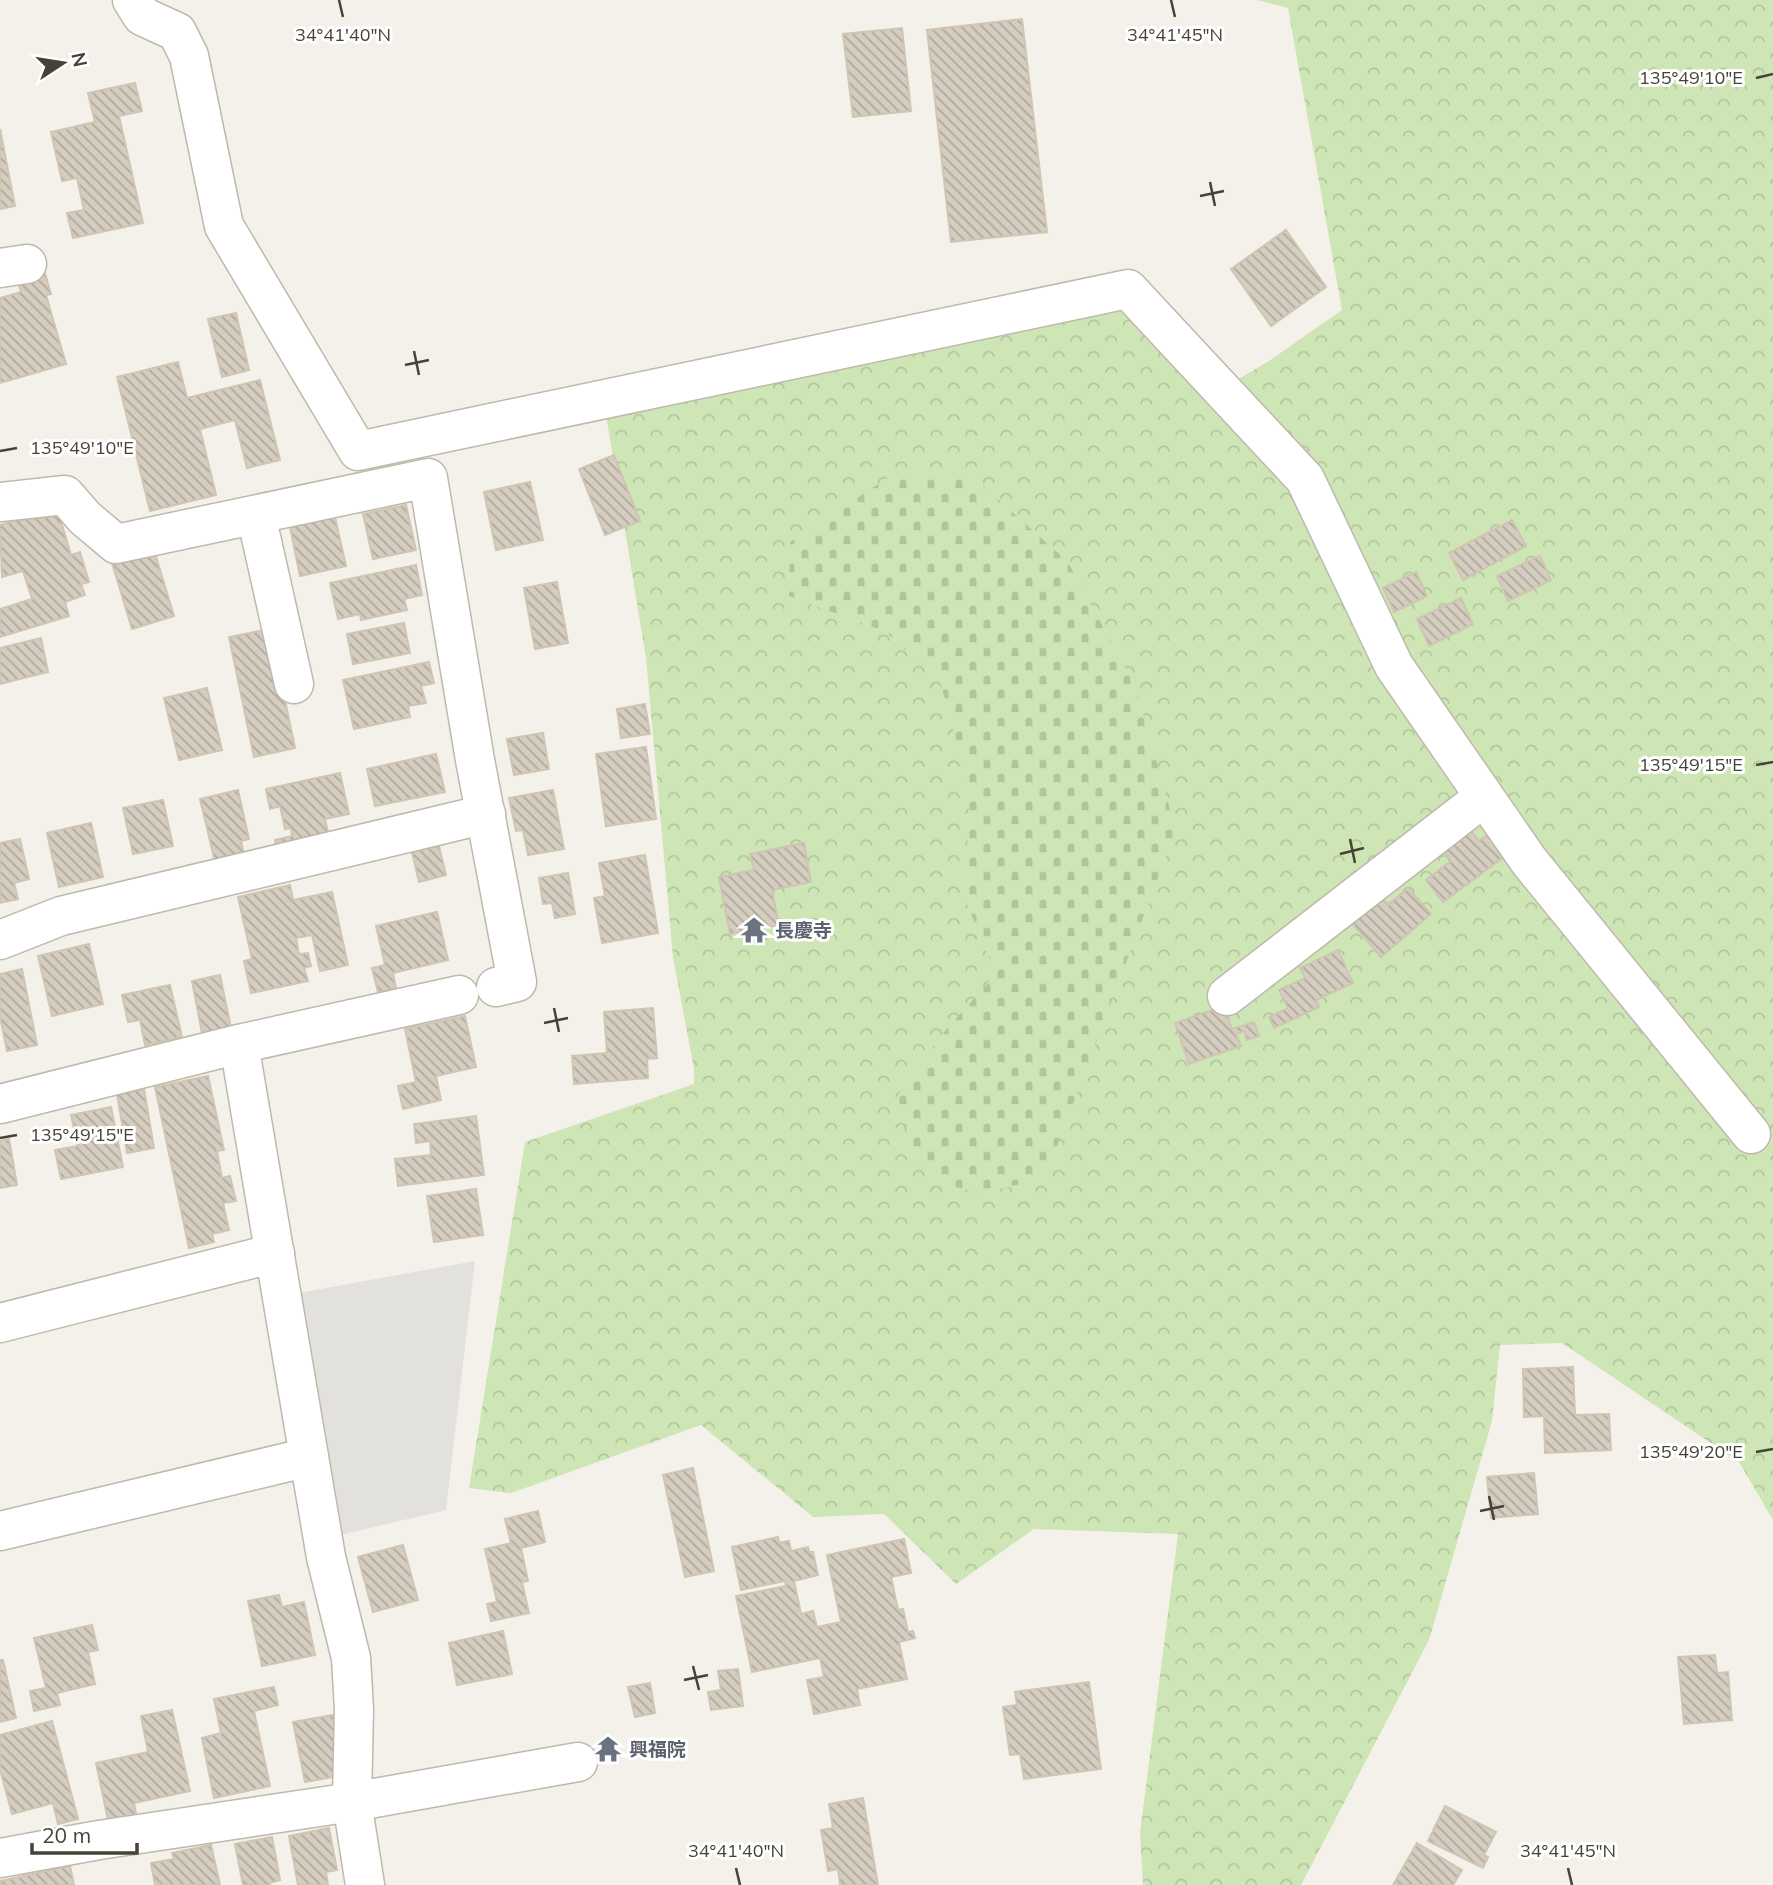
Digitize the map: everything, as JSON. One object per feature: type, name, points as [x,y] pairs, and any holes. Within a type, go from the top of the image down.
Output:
[{"type":"street","points":[[132,0],[142,16],[177,32],[189,56],[224,226],[358,451],[1128,289],[1305,479],[1394,666],[1528,861],[1751,1134]]},
{"type":"street","points":[[420,438],[475,760],[517,982],[496,987]]},
{"type":"street","points":[[0,502],[65,495],[85,518],[116,544],[428,478]]},
{"type":"street","points":[[256,515],[294,684]]},
{"type":"street","points":[[1227,996],[1484,797]]},
{"type":"street","points":[[0,940],[61,916],[486,814]]},
{"type":"street","points":[[0,1104],[240,1044],[459,995]]},
{"type":"street","points":[[240,1044],[326,1557],[351,1658],[354,1709],[352,1802],[365,1885]]},
{"type":"street","points":[[0,1323],[275,1254]]},
{"type":"street","points":[[0,1531],[309,1457]]},
{"type":"street","points":[[0,1858],[99,1840],[352,1802],[578,1762]]},
{"type":"green space","points":[[1257,0],[1773,0],[1773,1520],[1739,1462],[1562,1343],[1500,1345],[1492,1421],[1429,1640],[1301,1885],[1143,1885],[1140,1833],[1178,1534],[1034,1529],[956,1584],[884,1514],[813,1517],[701,1425],[511,1493],[469,1488],[525,1142],[694,1084],[694,1069],[673,957],[646,658],[605,409],[1117,299],[1215,393],[1269,361],[1342,310],[1288,8]]},
{"type":"green space","points":[[892,475],[972,476],[1068,562],[1135,686],[1176,830],[1052,1160],[1028,1182],[983,1193],[946,1185],[914,1162],[896,1098],[945,1031],[996,974],[962,892],[970,820],[963,765],[940,681],[886,632],[789,596],[790,542]]},
{"type":"shaded area","points":[[475,1261],[446,1510],[336,1536],[293,1294]]},
{"type":"building","points":[[1022,19],[1047,232],[951,242],[927,30]]},
{"type":"building","points":[[902,28],[911,111],[853,117],[843,34]]},
{"type":"building","points":[[135,83],[142,111],[119,116],[143,223],[73,238],[67,213],[84,210],[77,178],[62,181],[51,132],[95,122],[88,93]]},
{"type":"building","points":[[0,129],[15,206],[0,209]]},
{"type":"building","points":[[1286,230],[1326,287],[1271,326],[1231,269]]},
{"type":"building","points":[[41,260],[51,294],[46,295],[66,364],[0,383],[0,298],[21,292],[14,268]]},
{"type":"building","points":[[236,313],[249,370],[222,377],[208,319]]},
{"type":"building","points":[[178,362],[187,398],[260,380],[280,460],[247,468],[235,420],[200,429],[216,495],[150,511],[117,377]]},
{"type":"building","points":[[614,455],[640,521],[605,535],[579,469]]},
{"type":"building","points":[[530,482],[543,540],[496,550],[484,492]]},
{"type":"building","points":[[406,505],[416,550],[373,559],[363,514]]},
{"type":"building","points":[[57,508],[71,555],[80,552],[89,582],[81,584],[85,595],[65,602],[69,616],[0,637],[0,609],[32,599],[23,571],[2,577],[0,525]]},
{"type":"building","points":[[335,517],[346,566],[300,576],[290,527]]},
{"type":"building","points":[[1512,520],[1526,546],[1463,580],[1449,553]]},
{"type":"building","points":[[154,550],[174,616],[132,629],[112,563]]},
{"type":"building","points":[[1540,556],[1551,580],[1508,601],[1497,576]]},
{"type":"building","points":[[416,565],[422,595],[404,599],[407,610],[361,620],[360,614],[338,619],[330,583]]},
{"type":"building","points":[[1416,572],[1427,596],[1394,612],[1383,588]]},
{"type":"building","points":[[557,582],[568,643],[535,649],[524,588]]},
{"type":"building","points":[[1461,598],[1473,624],[1429,646],[1417,619]]},
{"type":"building","points":[[404,623],[410,653],[353,664],[347,634]]},
{"type":"building","points":[[270,629],[295,748],[254,757],[229,637]]},
{"type":"building","points":[[41,638],[48,672],[0,684],[0,648]]},
{"type":"building","points":[[429,662],[434,683],[421,686],[426,703],[408,706],[410,717],[354,729],[343,680]]},
{"type":"building","points":[[207,688],[222,750],[179,760],[164,698]]},
{"type":"building","points":[[645,704],[650,734],[621,738],[617,709]]},
{"type":"building","points":[[543,733],[549,769],[514,775],[507,739]]},
{"type":"building","points":[[646,747],[656,819],[606,826],[596,754]]},
{"type":"building","points":[[436,754],[445,792],[375,806],[367,769]]},
{"type":"building","points":[[340,773],[349,814],[325,819],[331,845],[278,857],[275,840],[292,836],[291,828],[285,829],[280,806],[270,809],[266,789]]},
{"type":"building","points":[[238,790],[249,839],[241,841],[244,855],[215,862],[200,799]]},
{"type":"building","points":[[553,790],[564,849],[528,855],[523,830],[516,831],[509,798]]},
{"type":"building","points":[[163,800],[173,846],[133,854],[123,808]]},
{"type":"building","points":[[91,823],[103,877],[59,887],[47,833]]},
{"type":"building","points":[[1470,830],[1479,841],[1488,834],[1505,856],[1443,902],[1426,880],[1451,861],[1444,851]]},
{"type":"building","points":[[20,839],[29,879],[14,883],[18,899],[0,903],[0,843]]},
{"type":"building","points":[[438,842],[446,875],[419,882],[411,848]]},
{"type":"building","points":[[804,843],[811,882],[772,890],[779,925],[730,934],[719,877],[754,870],[750,854]]},
{"type":"building","points":[[645,855],[658,933],[602,943],[594,898],[605,896],[599,863]]},
{"type":"building","points":[[568,873],[575,914],[555,918],[552,903],[543,904],[539,878]]},
{"type":"building","points":[[290,885],[293,900],[332,892],[348,965],[320,971],[312,935],[296,938],[299,954],[308,953],[311,966],[304,968],[308,981],[251,993],[244,961],[252,959],[238,897]]},
{"type":"building","points":[[1408,888],[1431,914],[1381,957],[1352,923],[1382,898],[1388,905]]},
{"type":"building","points":[[437,912],[448,960],[393,973],[396,988],[378,992],[372,968],[385,965],[376,926]]},
{"type":"building","points":[[89,944],[103,1004],[52,1016],[38,956]]},
{"type":"building","points":[[1338,950],[1353,983],[1316,1000],[1319,1007],[1274,1028],[1269,1017],[1288,1008],[1279,990],[1305,978],[1300,968]]},
{"type":"building","points":[[22,969],[37,1045],[7,1051],[0,1017],[0,974]]},
{"type":"building","points":[[220,975],[231,1028],[202,1033],[192,981]]},
{"type":"building","points":[[170,985],[182,1037],[145,1045],[140,1020],[128,1022],[122,995]]},
{"type":"building","points":[[1224,1006],[1232,1029],[1254,1022],[1259,1036],[1247,1040],[1244,1031],[1236,1034],[1241,1046],[1189,1064],[1175,1023]]},
{"type":"building","points":[[653,1008],[657,1058],[647,1059],[648,1078],[574,1084],[572,1056],[607,1053],[604,1012]]},
{"type":"building","points":[[465,1016],[476,1067],[436,1076],[441,1100],[403,1109],[398,1086],[416,1082],[405,1029]]},
{"type":"building","points":[[208,1076],[224,1150],[217,1151],[222,1178],[230,1176],[236,1201],[223,1203],[229,1230],[212,1234],[214,1242],[189,1248],[155,1087]]},
{"type":"building","points":[[144,1089],[154,1148],[127,1153],[117,1094]]},
{"type":"building","points":[[111,1107],[123,1167],[61,1179],[55,1150],[78,1146],[71,1115]]},
{"type":"building","points":[[476,1116],[484,1175],[398,1186],[395,1159],[431,1155],[430,1141],[416,1143],[414,1124]]},
{"type":"building","points":[[9,1139],[17,1185],[0,1188],[0,1141]]},
{"type":"building","points":[[476,1189],[483,1235],[434,1242],[427,1196]]},
{"type":"building","points":[[1573,1367],[1575,1415],[1609,1414],[1611,1450],[1545,1453],[1544,1416],[1524,1417],[1523,1369]]},
{"type":"building","points":[[693,1468],[714,1571],[685,1577],[663,1475]]},
{"type":"building","points":[[1534,1473],[1538,1514],[1491,1518],[1487,1477]]},
{"type":"building","points":[[538,1511],[545,1542],[521,1548],[528,1581],[522,1582],[529,1613],[491,1621],[487,1604],[497,1602],[485,1549],[511,1543],[505,1519]]},
{"type":"building","points":[[778,1537],[779,1543],[789,1541],[791,1551],[808,1547],[809,1552],[813,1552],[818,1575],[794,1581],[801,1614],[813,1611],[817,1627],[841,1622],[827,1555],[904,1539],[911,1573],[891,1577],[898,1610],[903,1609],[908,1632],[913,1631],[915,1638],[899,1642],[907,1679],[857,1689],[860,1705],[814,1714],[807,1680],[824,1677],[820,1658],[752,1672],[736,1596],[786,1586],[785,1581],[741,1590],[732,1547]]},
{"type":"building","points":[[403,1545],[418,1600],[373,1612],[358,1557]]},
{"type":"building","points":[[279,1595],[282,1607],[304,1602],[315,1655],[262,1666],[248,1601]]},
{"type":"building","points":[[92,1625],[98,1650],[88,1652],[95,1684],[57,1693],[60,1705],[34,1711],[30,1691],[46,1688],[34,1638]]},
{"type":"building","points":[[503,1631],[512,1674],[457,1685],[449,1643]]},
{"type":"building","points":[[1715,1655],[1717,1673],[1728,1672],[1732,1720],[1684,1724],[1678,1657]]},
{"type":"building","points":[[0,1660],[3,1660],[16,1718],[0,1722]]},
{"type":"building","points":[[738,1669],[743,1706],[711,1710],[708,1692],[721,1690],[718,1671]]},
{"type":"building","points":[[1089,1682],[1101,1769],[1024,1779],[1020,1754],[1010,1755],[1003,1707],[1017,1705],[1015,1692]]},
{"type":"building","points":[[650,1683],[655,1713],[635,1717],[628,1687]]},
{"type":"building","points":[[274,1687],[278,1705],[254,1711],[270,1786],[214,1798],[202,1738],[221,1733],[214,1699]]},
{"type":"building","points":[[172,1710],[190,1791],[134,1803],[136,1814],[108,1820],[96,1763],[148,1752],[141,1716]]},
{"type":"building","points":[[333,1715],[344,1775],[305,1782],[293,1722]]},
{"type":"building","points":[[52,1721],[78,1819],[58,1824],[53,1803],[12,1814],[0,1769],[0,1735]]},
{"type":"building","points":[[863,1798],[878,1885],[840,1885],[838,1869],[828,1871],[821,1830],[833,1828],[829,1804]]},
{"type":"building","points":[[1445,1806],[1496,1832],[1484,1855],[1488,1857],[1483,1868],[1428,1841]]},
{"type":"building","points":[[329,1828],[337,1870],[326,1872],[328,1885],[298,1885],[289,1836]]},
{"type":"building","points":[[272,1837],[280,1880],[269,1883],[270,1885],[243,1885],[235,1844]]},
{"type":"building","points":[[1417,1843],[1462,1870],[1453,1885],[1393,1885]]},
{"type":"building","points":[[211,1845],[220,1885],[155,1885],[151,1863],[174,1859],[172,1853]]},
{"type":"building","points":[[70,1866],[74,1885],[0,1885],[0,1881]]},
{"type":"place","name":"長慶寺","points":[[754,930]]},
{"type":"place","name":"興福院","points":[[608,1749]]}]
